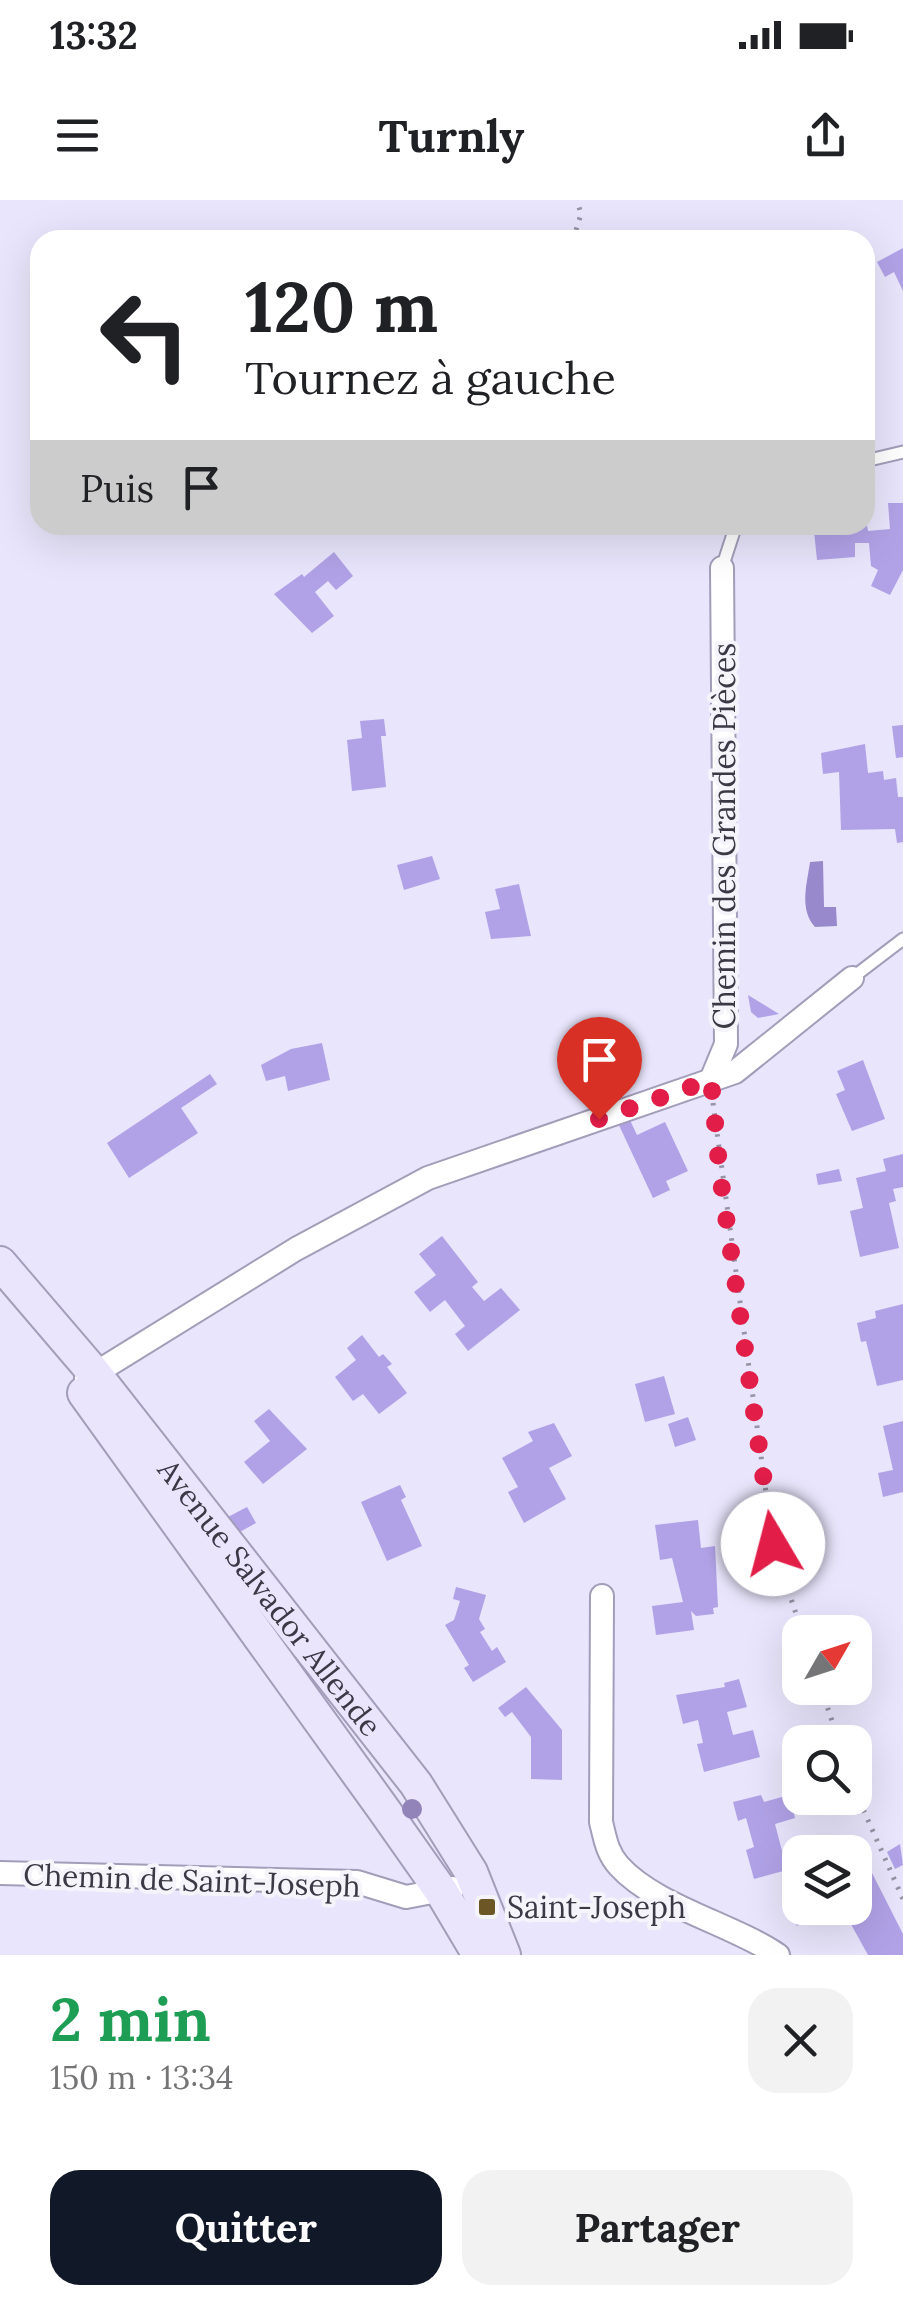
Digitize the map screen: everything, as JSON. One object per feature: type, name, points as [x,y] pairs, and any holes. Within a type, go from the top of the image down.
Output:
[{"type":"main road","name":"Avenue Salvador Allende","points":[[0,1263],[86,1379],[441,1890],[478,1955]]},
{"type":"main road","name":"Avenue Salvador Allende","points":[[86,1379],[444,1824],[471,1872],[502,1955]]},
{"type":"street","name":"Chemin des Grandes Pièces","points":[[711,1080],[726,1044],[722,568]]},
{"type":"street","points":[[86,1379],[296,1249],[428,1178],[735,1072],[852,978]]},
{"type":"street","points":[[602,1596],[601,1822],[607,1848],[618,1866],[642,1885],[778,1955]]},
{"type":"street","name":"Chemin de Saint-Joseph","points":[[0,1873],[357,1882],[406,1897],[441,1890]]},
{"type":"street","points":[[441,1890],[452,1888],[463,1894],[502,1955]]},
{"type":"lane","points":[[875,459],[903,452]]},
{"type":"lane","points":[[722,568],[733,535]]},
{"type":"lane","points":[[852,978],[903,939]]},
{"type":"path","points":[[576,230],[581,214],[577,200]]},
{"type":"path","points":[[711,1080],[722,1194],[773,1544],[796,1615]]},
{"type":"path","points":[[866,1815],[903,1899]]},
{"type":"shaded area","points":[[823,861],[824,907],[836,907],[837,926],[815,927],[807,912],[810,862]]},
{"type":"building","points":[[903,248],[903,291],[894,272],[885,277],[877,262]]},
{"type":"building","points":[[888,503],[903,503],[903,570],[890,595],[871,586],[878,570],[871,566],[869,543],[855,543],[855,557],[817,560],[814,535],[875,535],[875,530],[890,529]]},
{"type":"building","points":[[334,552],[353,576],[336,590],[328,581],[315,592],[334,616],[312,633],[274,594],[302,574],[304,577]]},
{"type":"building","points":[[384,719],[386,736],[381,736],[386,787],[352,791],[347,740],[362,738],[360,721]]},
{"type":"building","points":[[903,725],[903,757],[896,758],[892,726]]},
{"type":"building","points":[[865,744],[868,773],[883,771],[884,780],[896,778],[898,797],[903,797],[903,842],[897,843],[895,829],[841,830],[839,772],[823,774],[821,753]]},
{"type":"building","points":[[432,856],[440,879],[404,890],[397,865]]},
{"type":"building","points":[[519,884],[531,936],[491,939],[485,912],[500,909],[495,889]]},
{"type":"building","points":[[748,995],[779,1014],[758,1018],[751,1012]]},
{"type":"building","points":[[322,1043],[330,1080],[288,1091],[285,1076],[266,1081],[261,1065],[291,1049]]},
{"type":"building","points":[[863,1060],[885,1119],[852,1131],[836,1094],[845,1090],[837,1071]]},
{"type":"building","points":[[210,1074],[217,1084],[181,1108],[198,1133],[129,1178],[107,1143]]},
{"type":"building","points":[[628,1116],[637,1135],[665,1122],[688,1171],[666,1181],[670,1190],[653,1198],[617,1121]]},
{"type":"building","points":[[903,1154],[903,1187],[893,1189],[896,1201],[889,1203],[899,1248],[860,1257],[850,1211],[863,1208],[856,1178],[886,1171],[883,1159]]},
{"type":"building","points":[[839,1169],[842,1181],[818,1185],[816,1174]]},
{"type":"building","points":[[442,1236],[478,1282],[472,1287],[484,1301],[501,1288],[520,1310],[468,1351],[455,1334],[465,1326],[445,1300],[430,1312],[414,1292],[436,1275],[419,1254]]},
{"type":"building","points":[[903,1304],[903,1380],[877,1386],[866,1341],[861,1342],[857,1323],[876,1318],[875,1311]]},
{"type":"building","points":[[362,1335],[379,1357],[383,1354],[392,1364],[387,1367],[407,1393],[379,1414],[363,1394],[353,1401],[335,1377],[356,1360],[347,1348]]},
{"type":"building","points":[[664,1376],[675,1414],[645,1422],[635,1384]]},
{"type":"building","points":[[269,1409],[307,1449],[263,1484],[244,1462],[270,1441],[254,1421]]},
{"type":"building","points":[[688,1417],[696,1440],[675,1447],[668,1424]]},
{"type":"building","points":[[903,1421],[903,1492],[883,1497],[878,1473],[893,1470],[883,1426]]},
{"type":"building","points":[[554,1423],[572,1456],[549,1468],[566,1499],[524,1523],[508,1492],[518,1487],[502,1458],[533,1441],[528,1432]]},
{"type":"building","points":[[400,1485],[406,1497],[401,1500],[422,1546],[387,1561],[361,1502]]},
{"type":"building","points":[[247,1507],[256,1523],[238,1533],[226,1518]]},
{"type":"building","points":[[698,1520],[701,1548],[715,1546],[718,1607],[713,1608],[714,1614],[696,1616],[691,1611],[694,1630],[656,1635],[652,1606],[683,1602],[672,1558],[660,1560],[655,1525]]},
{"type":"building","points":[[456,1587],[486,1595],[479,1619],[485,1629],[480,1632],[492,1651],[497,1647],[506,1662],[473,1682],[464,1668],[469,1665],[445,1625],[454,1620],[460,1601],[453,1599]]},
{"type":"building","points":[[739,1679],[747,1707],[727,1712],[733,1735],[753,1730],[760,1757],[704,1772],[697,1744],[703,1743],[698,1720],[683,1724],[676,1695],[725,1687],[724,1683]]},
{"type":"building","points":[[526,1687],[562,1730],[562,1780],[531,1779],[531,1737],[512,1712],[505,1717],[498,1708]]},
{"type":"building","points":[[761,1795],[764,1802],[782,1797],[782,1815],[795,1818],[775,1824],[782,1851],[782,1871],[754,1879],[746,1850],[754,1847],[746,1818],[738,1821],[733,1802]]},
{"type":"building","points":[[900,1844],[903,1865],[895,1869],[887,1852]]},
{"type":"building","points":[[872,1873],[903,1934],[903,1955],[868,1955],[851,1925],[872,1925]]},
{"type":"place","name":"Saint-Joseph","points":[[487,1907]]},
{"type":"route","points":[[599,1119],[711,1080],[720,1175],[773,1544]]}]
